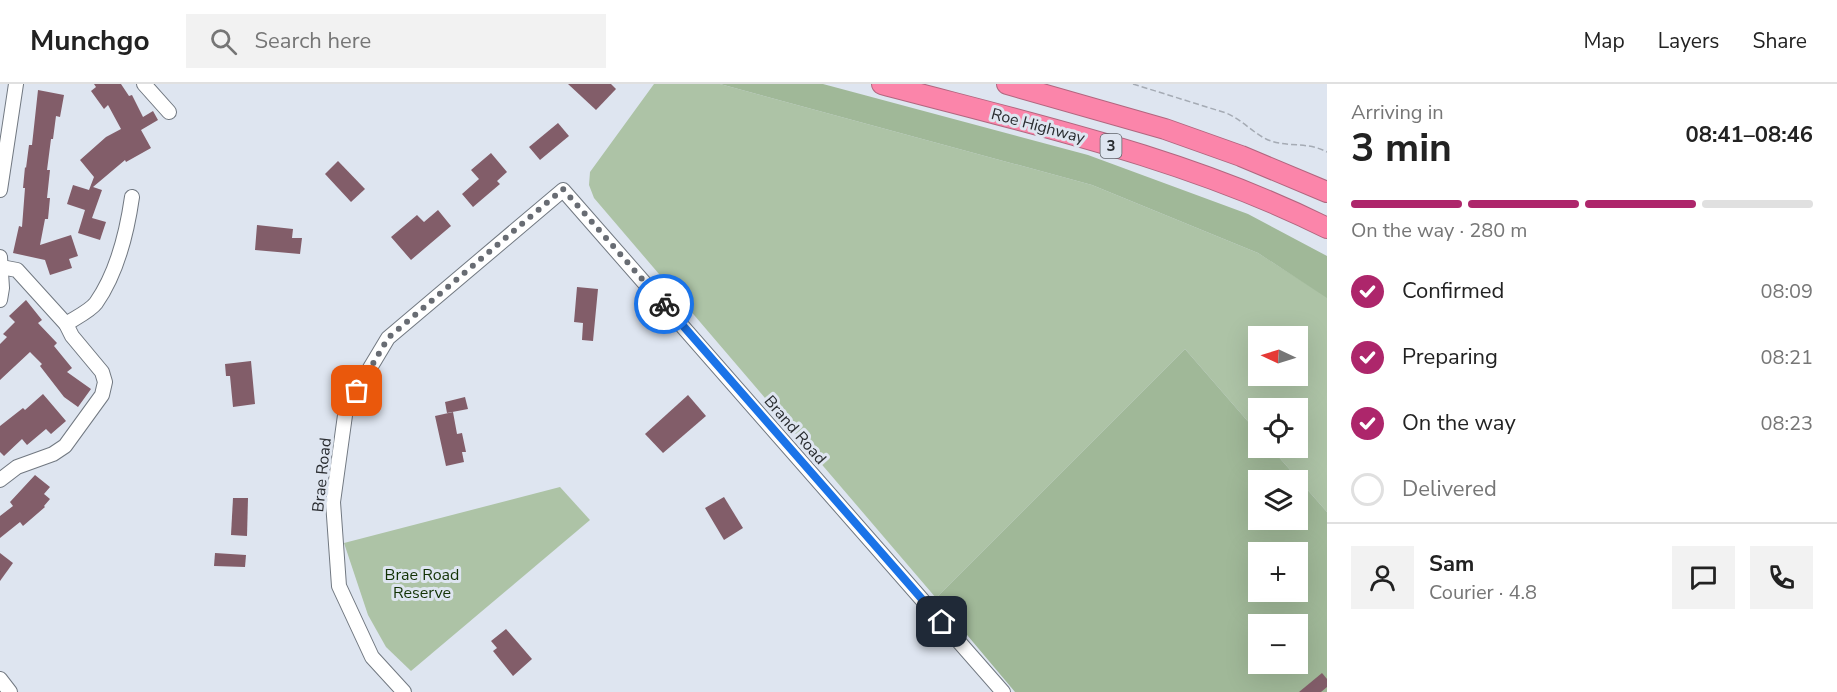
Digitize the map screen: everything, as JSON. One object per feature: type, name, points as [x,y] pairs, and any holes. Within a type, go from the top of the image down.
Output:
[{"type":"highway","name":"Roe Highway","points":[[882,84],[1095,142],[1180,168],[1245,192],[1327,228]]},
{"type":"highway","name":"Roe Highway","points":[[1007,84],[1165,129],[1242,156],[1327,192]]},
{"type":"street","points":[[0,190],[16,84]]},
{"type":"street","points":[[144,84],[169,112]]},
{"type":"street","name":"Brae Road","points":[[404,692],[372,657],[339,586],[333,502],[346,408],[388,338],[563,189]]},
{"type":"street","name":"Brand Road","points":[[563,189],[1003,692]]},
{"type":"street","points":[[66,324],[96,305],[115,266],[130,213],[132,197]]},
{"type":"street","points":[[0,300],[1,262],[17,270],[66,324],[72,336],[104,377],[105,382],[102,395],[65,446],[53,454],[17,467],[0,480]]},
{"type":"street","points":[[0,679],[10,692]]},
{"type":"path","points":[[1133,84],[1236,117],[1267,139],[1281,143],[1302,144],[1327,152]]},
{"type":"green space","points":[[654,84],[720,84],[1092,185],[1258,253],[1327,297],[1327,512],[1308,490],[1308,470],[1290,470],[1280,458],[1308,458],[1308,398],[1248,398],[1248,421],[1185,349],[936,598],[594,198],[589,185],[590,172]]},
{"type":"green space","points":[[720,84],[823,84],[1088,155],[1248,214],[1327,256],[1327,298],[1258,253],[1092,185]]},
{"type":"green space","points":[[1185,349],[1248,421],[1248,458],[1280,458],[1290,470],[1248,470],[1248,530],[1308,530],[1308,490],[1327,512],[1327,692],[1015,692],[936,598]]},
{"type":"green space","name":"Brae Road Reserve","points":[[560,487],[590,520],[411,671],[386,647],[368,615],[344,543]]},
{"type":"building","points":[[94,84],[121,84],[129,96],[132,95],[143,117],[153,111],[158,120],[141,130],[151,148],[126,162],[125,160],[93,187],[102,190],[92,218],[106,222],[100,240],[78,233],[85,210],[67,204],[73,185],[89,190],[94,177],[80,160],[106,137],[121,129],[108,105],[104,109],[91,91],[96,87]]},
{"type":"building","points":[[568,84],[611,84],[616,89],[596,110]]},
{"type":"building","points":[[38,90],[64,95],[60,117],[56,116],[53,139],[51,139],[47,170],[50,170],[47,198],[50,198],[48,219],[45,219],[40,245],[71,235],[78,256],[69,259],[72,268],[50,275],[45,260],[13,253],[19,226],[22,227],[25,167],[29,145],[32,145]]},
{"type":"building","points":[[558,123],[569,136],[540,160],[529,147]]},
{"type":"building","points":[[491,153],[507,172],[497,181],[500,184],[473,207],[462,194],[479,179],[471,170]]},
{"type":"building","points":[[338,161],[365,189],[351,202],[325,174]]},
{"type":"building","points":[[438,210],[451,226],[411,260],[391,237],[417,215],[424,222]]},
{"type":"building","points":[[257,225],[293,229],[292,238],[302,238],[300,254],[255,250]]},
{"type":"building","points":[[577,287],[598,289],[593,341],[582,340],[583,323],[574,322]]},
{"type":"building","points":[[26,300],[42,320],[38,323],[57,343],[54,346],[72,368],[67,372],[91,389],[78,407],[64,397],[40,366],[42,364],[30,352],[0,380],[0,344],[7,337],[3,334],[15,322],[9,316]]},
{"type":"building","points":[[251,361],[255,404],[233,407],[230,376],[226,376],[225,364]]},
{"type":"building","points":[[43,394],[66,421],[51,434],[46,429],[27,445],[22,439],[4,456],[0,452],[0,426],[23,408],[25,410]]},
{"type":"building","points":[[688,395],[706,416],[663,453],[645,434]]},
{"type":"building","points":[[465,397],[468,409],[447,413],[445,402]]},
{"type":"building","points":[[453,412],[457,434],[462,433],[466,452],[462,452],[464,462],[446,466],[435,416]]},
{"type":"building","points":[[35,475],[50,487],[44,494],[50,499],[45,507],[23,526],[20,522],[0,538],[0,516],[13,506],[10,502]]},
{"type":"building","points":[[724,497],[743,528],[724,540],[705,508]]},
{"type":"building","points":[[233,498],[248,498],[247,536],[231,535]]},
{"type":"building","points":[[0,553],[13,563],[0,581]]},
{"type":"building","points":[[215,553],[246,555],[245,567],[214,566]]},
{"type":"building","points":[[506,629],[532,659],[513,676],[493,651],[497,648],[491,641]]},
{"type":"building","points":[[1322,673],[1327,679],[1327,687],[1321,692],[1299,692]]},
{"type":"way so far","points":[[357,391],[388,338],[563,189],[664,304]]},
{"type":"route","points":[[664,304],[942,622]]}]
